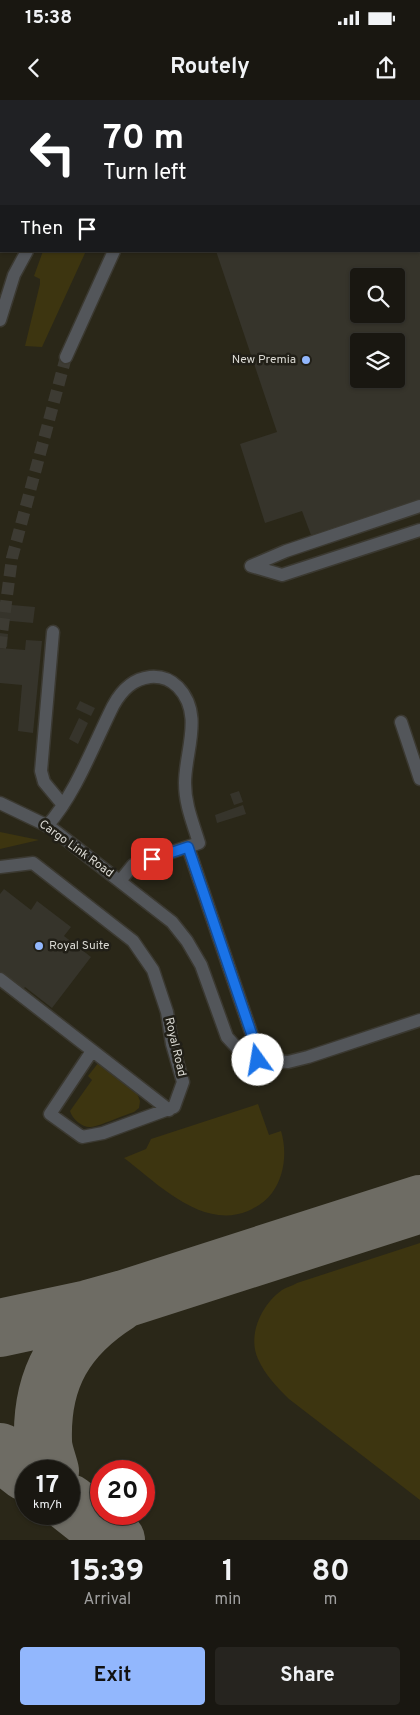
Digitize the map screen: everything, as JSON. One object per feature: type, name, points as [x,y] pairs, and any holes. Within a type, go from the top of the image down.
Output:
[{"type":"lane","points":[[0,320],[14,275],[26,252]]},
{"type":"lane","points":[[66,357],[114,252]]},
{"type":"lane","points":[[420,506],[286,550],[251,566],[282,575],[420,530]]},
{"type":"lane","points":[[52,632],[41,777],[49,790],[63,805]]},
{"type":"lane","points":[[47,826],[63,805],[112,706],[121,692],[135,681],[145,677],[155,676],[174,683],[181,691],[190,709],[192,722],[185,775],[185,792],[188,809],[199,843],[133,865],[120,881]]},
{"type":"lane","points":[[402,722],[420,779]]},
{"type":"lane","name":"Cargo Link Road","points":[[0,803],[47,826],[172,922],[187,941],[201,965],[226,1037],[239,1050],[258,1060]]},
{"type":"lane","points":[[188,847],[254,1041],[258,1060],[288,1062],[420,1020]]},
{"type":"lane","name":"Royal Road","points":[[0,868],[33,863],[133,941],[153,970],[167,1012],[172,1044],[183,1082],[174,1107],[169,1110]]},
{"type":"lane","points":[[0,979],[169,1110]]},
{"type":"lane","points":[[92,1051],[50,1114],[82,1137],[103,1133],[169,1110]]},
{"type":"shaded area","points":[[0,252],[420,252],[420,1540],[0,1540]]},
{"type":"shaded area","points":[[43,252],[86,252],[42,347],[25,346],[40,284],[40,279],[34,276]]},
{"type":"shaded area","points":[[0,832],[39,840],[0,849]]},
{"type":"shaded area","points":[[99,1062],[137,1093],[140,1101],[139,1108],[134,1112],[106,1123],[88,1127],[78,1122],[70,1111],[92,1080],[88,1076]]},
{"type":"shaded area","points":[[258,1104],[269,1135],[281,1131],[284,1163],[280,1179],[272,1193],[261,1204],[248,1211],[231,1215],[214,1214],[197,1209],[166,1191],[124,1158],[146,1149],[151,1139]]},
{"type":"shaded area","points":[[420,1243],[420,1500],[289,1399],[261,1365],[255,1350],[254,1340],[258,1321],[268,1303],[282,1290],[297,1283]]},
{"type":"building","name":"New Premia","points":[[216,252],[420,252],[420,499],[311,535],[302,511],[265,523],[240,444],[277,432]]},
{"type":"building","points":[[0,604],[35,607],[33,623],[0,620]]},
{"type":"building","points":[[0,633],[8,634],[7,647],[0,646]]},
{"type":"building","points":[[26,640],[42,641],[33,733],[18,731],[22,685],[0,683],[0,648],[25,650]]},
{"type":"building","points":[[80,701],[95,708],[91,716],[76,709]]},
{"type":"building","points":[[79,718],[88,723],[78,744],[69,739]]},
{"type":"building","points":[[239,791],[243,802],[234,805],[230,794]]},
{"type":"building","points":[[243,805],[246,814],[217,823],[215,815]]},
{"type":"building","name":"Royal Suite","points":[[4,889],[31,910],[37,901],[71,927],[64,936],[91,957],[52,1008],[25,987],[18,995],[0,981],[0,894]]},
{"type":"taxiway","points":[[0,1328],[88,1309],[124,1299],[420,1204]]},
{"type":"taxiway","points":[[47,1460],[43,1445],[44,1418],[52,1378],[60,1361],[84,1330],[118,1303]]},
{"type":"taxiway","points":[[0,1452],[15,1464]]},
{"type":"taxiway","points":[[80,1512],[116,1540]]},
{"type":"tunnel","points":[[0,648],[12,558],[66,357]]},
{"type":"place","name":"New Premia","points":[[306,360]]},
{"type":"place","name":"Royal Suite","points":[[39,946]]},
{"type":"route","points":[[152,859],[188,847],[254,1041],[258,1060]]}]
